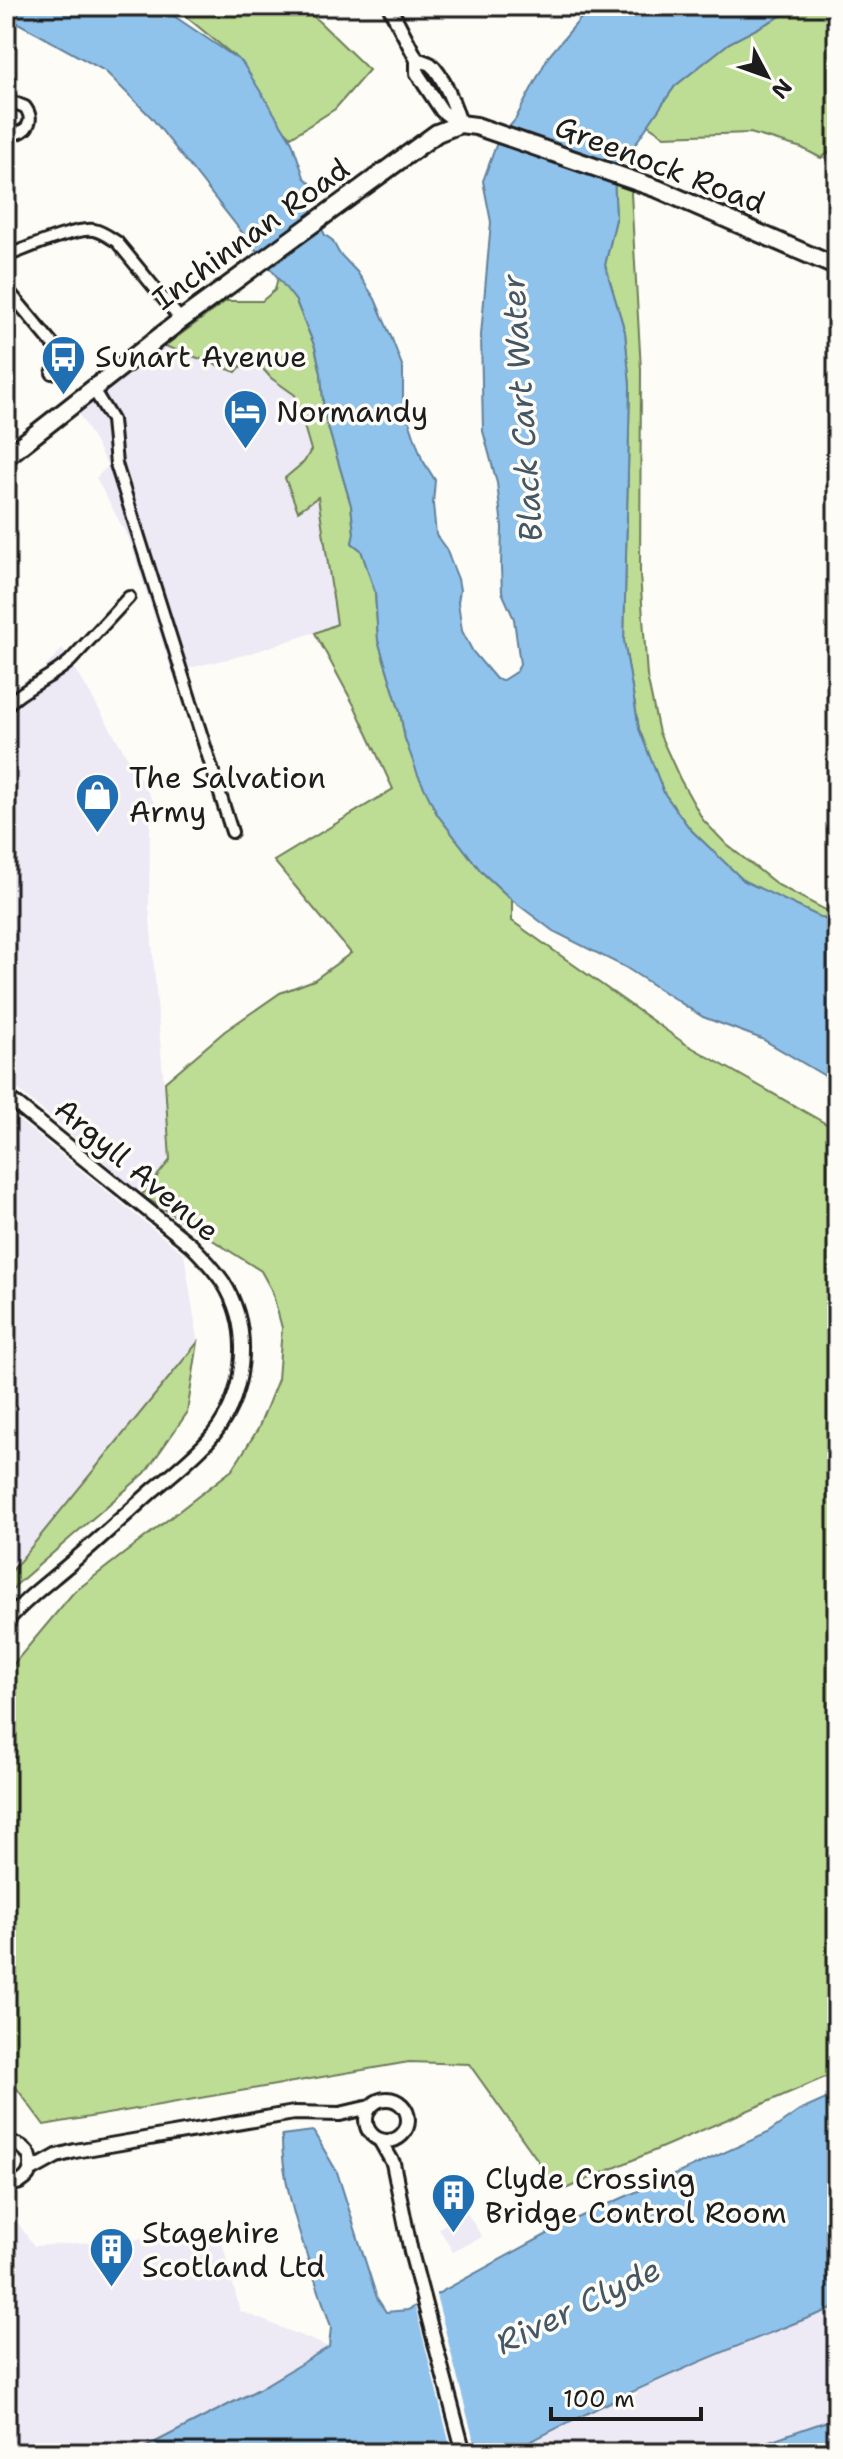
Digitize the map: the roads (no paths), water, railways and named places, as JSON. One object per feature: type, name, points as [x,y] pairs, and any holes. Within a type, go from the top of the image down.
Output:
[{"type":"main road","name":"Greenock Road","points":[[460,124],[482,128],[636,181],[837,267]]},
{"type":"main road","name":"Inchinnan Road","points":[[6,457],[181,320],[344,200],[437,133],[460,124]]},
{"type":"street","points":[[389,6],[417,60],[429,63],[455,103],[460,124]]},
{"type":"street","points":[[6,106],[20,104],[30,115],[25,129],[8,133]]},
{"type":"street","points":[[6,256],[84,230],[96,230],[117,242],[181,320]]},
{"type":"street","points":[[6,288],[72,357],[52,373]]},
{"type":"street","points":[[93,389],[112,420],[116,464],[232,832]]},
{"type":"street","points":[[6,706],[22,690],[60,670],[129,597]]},
{"type":"street","name":"Argyll Avenue","points":[[6,1096],[191,1245],[212,1267],[235,1306],[243,1350],[239,1384],[227,1415],[208,1441],[6,1622]]},
{"type":"street","points":[[368,2128],[366,2117],[375,2102],[388,2098],[401,2104],[408,2115],[402,2134],[397,2138],[380,2140]]},
{"type":"street","points":[[6,2184],[18,2183],[30,2171],[57,2156],[294,2113],[340,2114],[370,2107]]},
{"type":"street","points":[[340,2114],[368,2128],[380,2140],[393,2163],[412,2258],[464,2453]]},
{"type":"street","points":[[393,2163],[397,2138]]},
{"type":"street","points":[[6,2141],[27,2151],[57,2156]]},
{"type":"street","points":[[27,2151],[30,2171]]},
{"type":"water","name":"Black Cart Water","points":[[6,6],[159,6],[242,62],[292,142],[304,177],[311,184],[310,206],[325,235],[357,272],[375,299],[392,339],[403,368],[403,403],[422,459],[435,480],[433,504],[436,535],[446,549],[458,579],[462,631],[473,652],[496,679],[503,680],[517,671],[520,664],[514,619],[502,592],[502,527],[497,483],[483,431],[481,335],[491,222],[483,181],[498,140],[515,120],[548,57],[591,6],[800,6],[729,43],[675,86],[614,175],[616,219],[605,265],[625,332],[630,386],[624,641],[639,729],[664,793],[690,829],[744,881],[837,925],[837,1083],[762,1039],[703,1017],[625,967],[553,931],[512,900],[481,871],[437,814],[405,739],[378,640],[375,592],[361,550],[352,543],[351,505],[324,413],[321,373],[315,347],[296,301],[151,117],[105,71],[16,22],[6,12]]},
{"type":"water","name":"River Clyde","points":[[837,2094],[837,2307],[671,2374],[509,2453],[134,2453],[257,2390],[329,2347],[331,2327],[292,2207],[282,2135],[313,2131],[337,2172],[377,2298],[386,2312],[408,2310],[573,2220],[766,2134],[799,2111]]},
{"type":"water","points":[[836,2418],[837,2453],[734,2453]]},
{"type":"place","name":"Sunart Avenue","points":[[64,396]]},
{"type":"place","name":"Normandy","points":[[245,451]]},
{"type":"place","name":"The Salvation Army","points":[[98,834]]},
{"type":"place","name":"Clyde Crossing Bridge Control Room","points":[[454,2235]]},
{"type":"place","name":"Stagehire Scotland Ltd","points":[[111,2289]]}]
